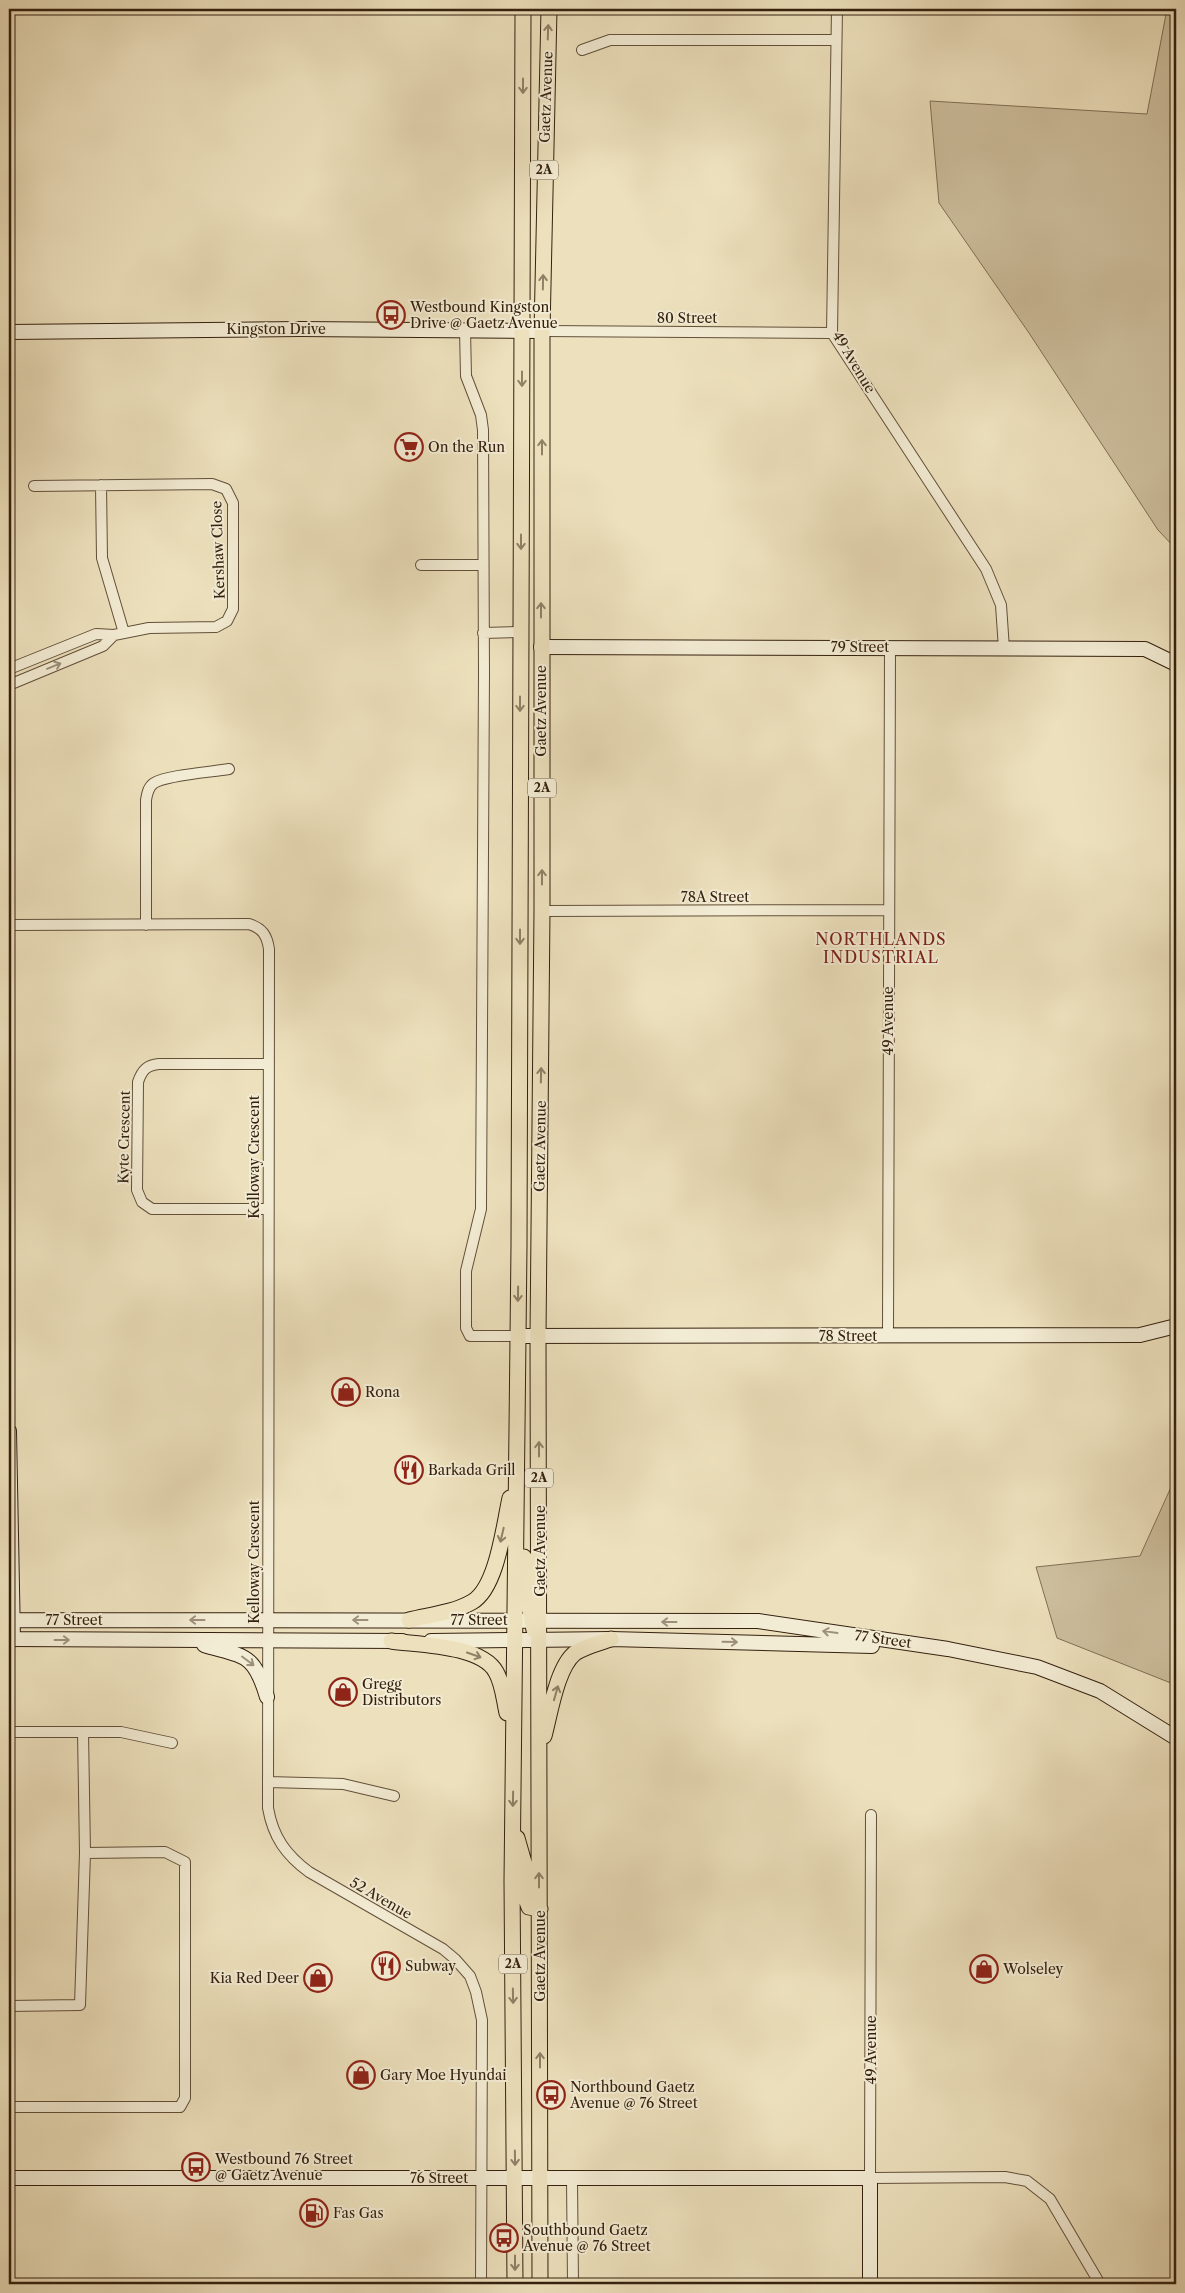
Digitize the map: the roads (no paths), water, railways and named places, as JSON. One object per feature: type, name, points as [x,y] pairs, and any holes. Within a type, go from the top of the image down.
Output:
[{"type":"main road","name":"Gaetz Avenue","points":[[540,2284],[539,1640],[535,1620],[542,911],[542,331],[549,9]]},
{"type":"main road","name":"Gaetz Avenue","points":[[515,2284],[512,1820],[518,1336],[522,12]]},
{"type":"main road","points":[[408,1620],[464,1606],[474,1601],[481,1594],[490,1580],[517,1470]]},
{"type":"main road","points":[[517,1470],[526,1590],[535,1620]]},
{"type":"main road","points":[[539,1756],[566,1664],[576,1653],[611,1639]]},
{"type":"main road","points":[[391,1641],[473,1654],[492,1666],[502,1687],[513,1750]]},
{"type":"main road","points":[[512,1820],[525,1866],[526,1901],[529,1907],[540,1908]]},
{"type":"street","name":"49 Avenue","points":[[837,9],[835,40],[832,333],[986,569],[1001,605],[1004,649]]},
{"type":"street","points":[[582,50],[610,40],[835,40]]},
{"type":"street","name":"Kingston Drive","points":[[9,332],[300,329],[542,331]]},
{"type":"street","points":[[465,330],[466,376],[482,422],[483,447],[481,1209],[466,1271],[466,1328],[470,1336],[518,1336]]},
{"type":"street","name":"80 Street","points":[[542,331],[832,333]]},
{"type":"street","name":"Kershaw Close","points":[[9,669],[96,634],[119,634],[149,628],[216,628],[227,621],[233,609],[233,503],[226,489],[212,484],[34,486]]},
{"type":"street","points":[[101,485],[102,558],[119,634]]},
{"type":"street","points":[[420,565],[483,565]]},
{"type":"street","points":[[483,633],[520,632]]},
{"type":"street","name":"Kershaw Close","points":[[9,685],[103,646],[119,634]]},
{"type":"street","name":"79 Street","points":[[541,647],[1145,649],[1176,664]]},
{"type":"street","name":"49 Avenue","points":[[888,1336],[890,647]]},
{"type":"street","points":[[146,925],[146,800],[149,788],[153,784],[164,780],[229,769]]},
{"type":"street","name":"78A Street","points":[[542,911],[888,910]]},
{"type":"street","name":"Kelloway Crescent","points":[[9,925],[249,924],[262,931],[269,949],[269,1640]]},
{"type":"street","name":"Kyte Crescent","points":[[268,1064],[159,1064],[145,1069],[138,1082],[137,1190],[142,1202],[152,1209],[268,1209]]},
{"type":"street","name":"78 Street","points":[[518,1336],[1140,1335],[1176,1326]]},
{"type":"street","points":[[9,1431],[11,1640]]},
{"type":"street","name":"77 Street","points":[[10,1620],[758,1621],[948,1649],[1037,1667],[1100,1691],[1176,1738]]},
{"type":"street","name":"77 Street","points":[[11,1640],[391,1641],[611,1639],[806,1642],[948,1649]]},
{"type":"street","points":[[186,1640],[247,1658],[253,1663],[259,1673],[267,1697]]},
{"type":"street","name":"52 Avenue","points":[[269,1640],[267,1697],[268,1808],[278,1842],[297,1863],[309,1872],[444,1949],[470,1976],[476,1992],[482,2020],[480,2284]]},
{"type":"street","points":[[9,1732],[121,1732],[172,1743]]},
{"type":"street","points":[[9,2006],[80,2005],[85,1853],[83,1732]]},
{"type":"street","points":[[268,1782],[343,1784],[394,1796]]},
{"type":"street","name":"49 Avenue","points":[[870,2284],[871,1815]]},
{"type":"street","points":[[9,2107],[180,2108],[186,2098],[185,1862],[165,1852],[85,1853]]},
{"type":"street","points":[[870,2178],[1005,2177],[1027,2181],[1050,2199],[1100,2284]]},
{"type":"street","name":"76 Street","points":[[9,2178],[870,2178]]},
{"type":"street","points":[[572,2179],[572,2284]]},
{"type":"place","name":"Westbound Kingston Drive @ Gaetz Avenue","points":[[391,315]]},
{"type":"place","name":"On the Run","points":[[409,447]]},
{"type":"place","name":"Rona","points":[[346,1392]]},
{"type":"place","name":"Barkada Grill","points":[[409,1470]]},
{"type":"place","name":"Gregg Distributors","points":[[343,1692]]},
{"type":"place","name":"Subway","points":[[386,1966]]},
{"type":"place","name":"Wolseley","points":[[984,1969]]},
{"type":"place","name":"Kia Red Deer","points":[[318,1978]]},
{"type":"place","name":"Gary Moe Hyundai","points":[[361,2075]]},
{"type":"place","name":"Northbound Gaetz Avenue @ 76 Street","points":[[551,2095]]},
{"type":"place","name":"Westbound 76 Street @ Gaetz Avenue","points":[[196,2167]]},
{"type":"place","name":"Fas Gas","points":[[314,2213]]},
{"type":"place","name":"Southbound Gaetz Avenue @ 76 Street","points":[[504,2238]]},
{"type":"district","name":"NORTHLANDS INDUSTRIAL","points":[[881,948]]}]
